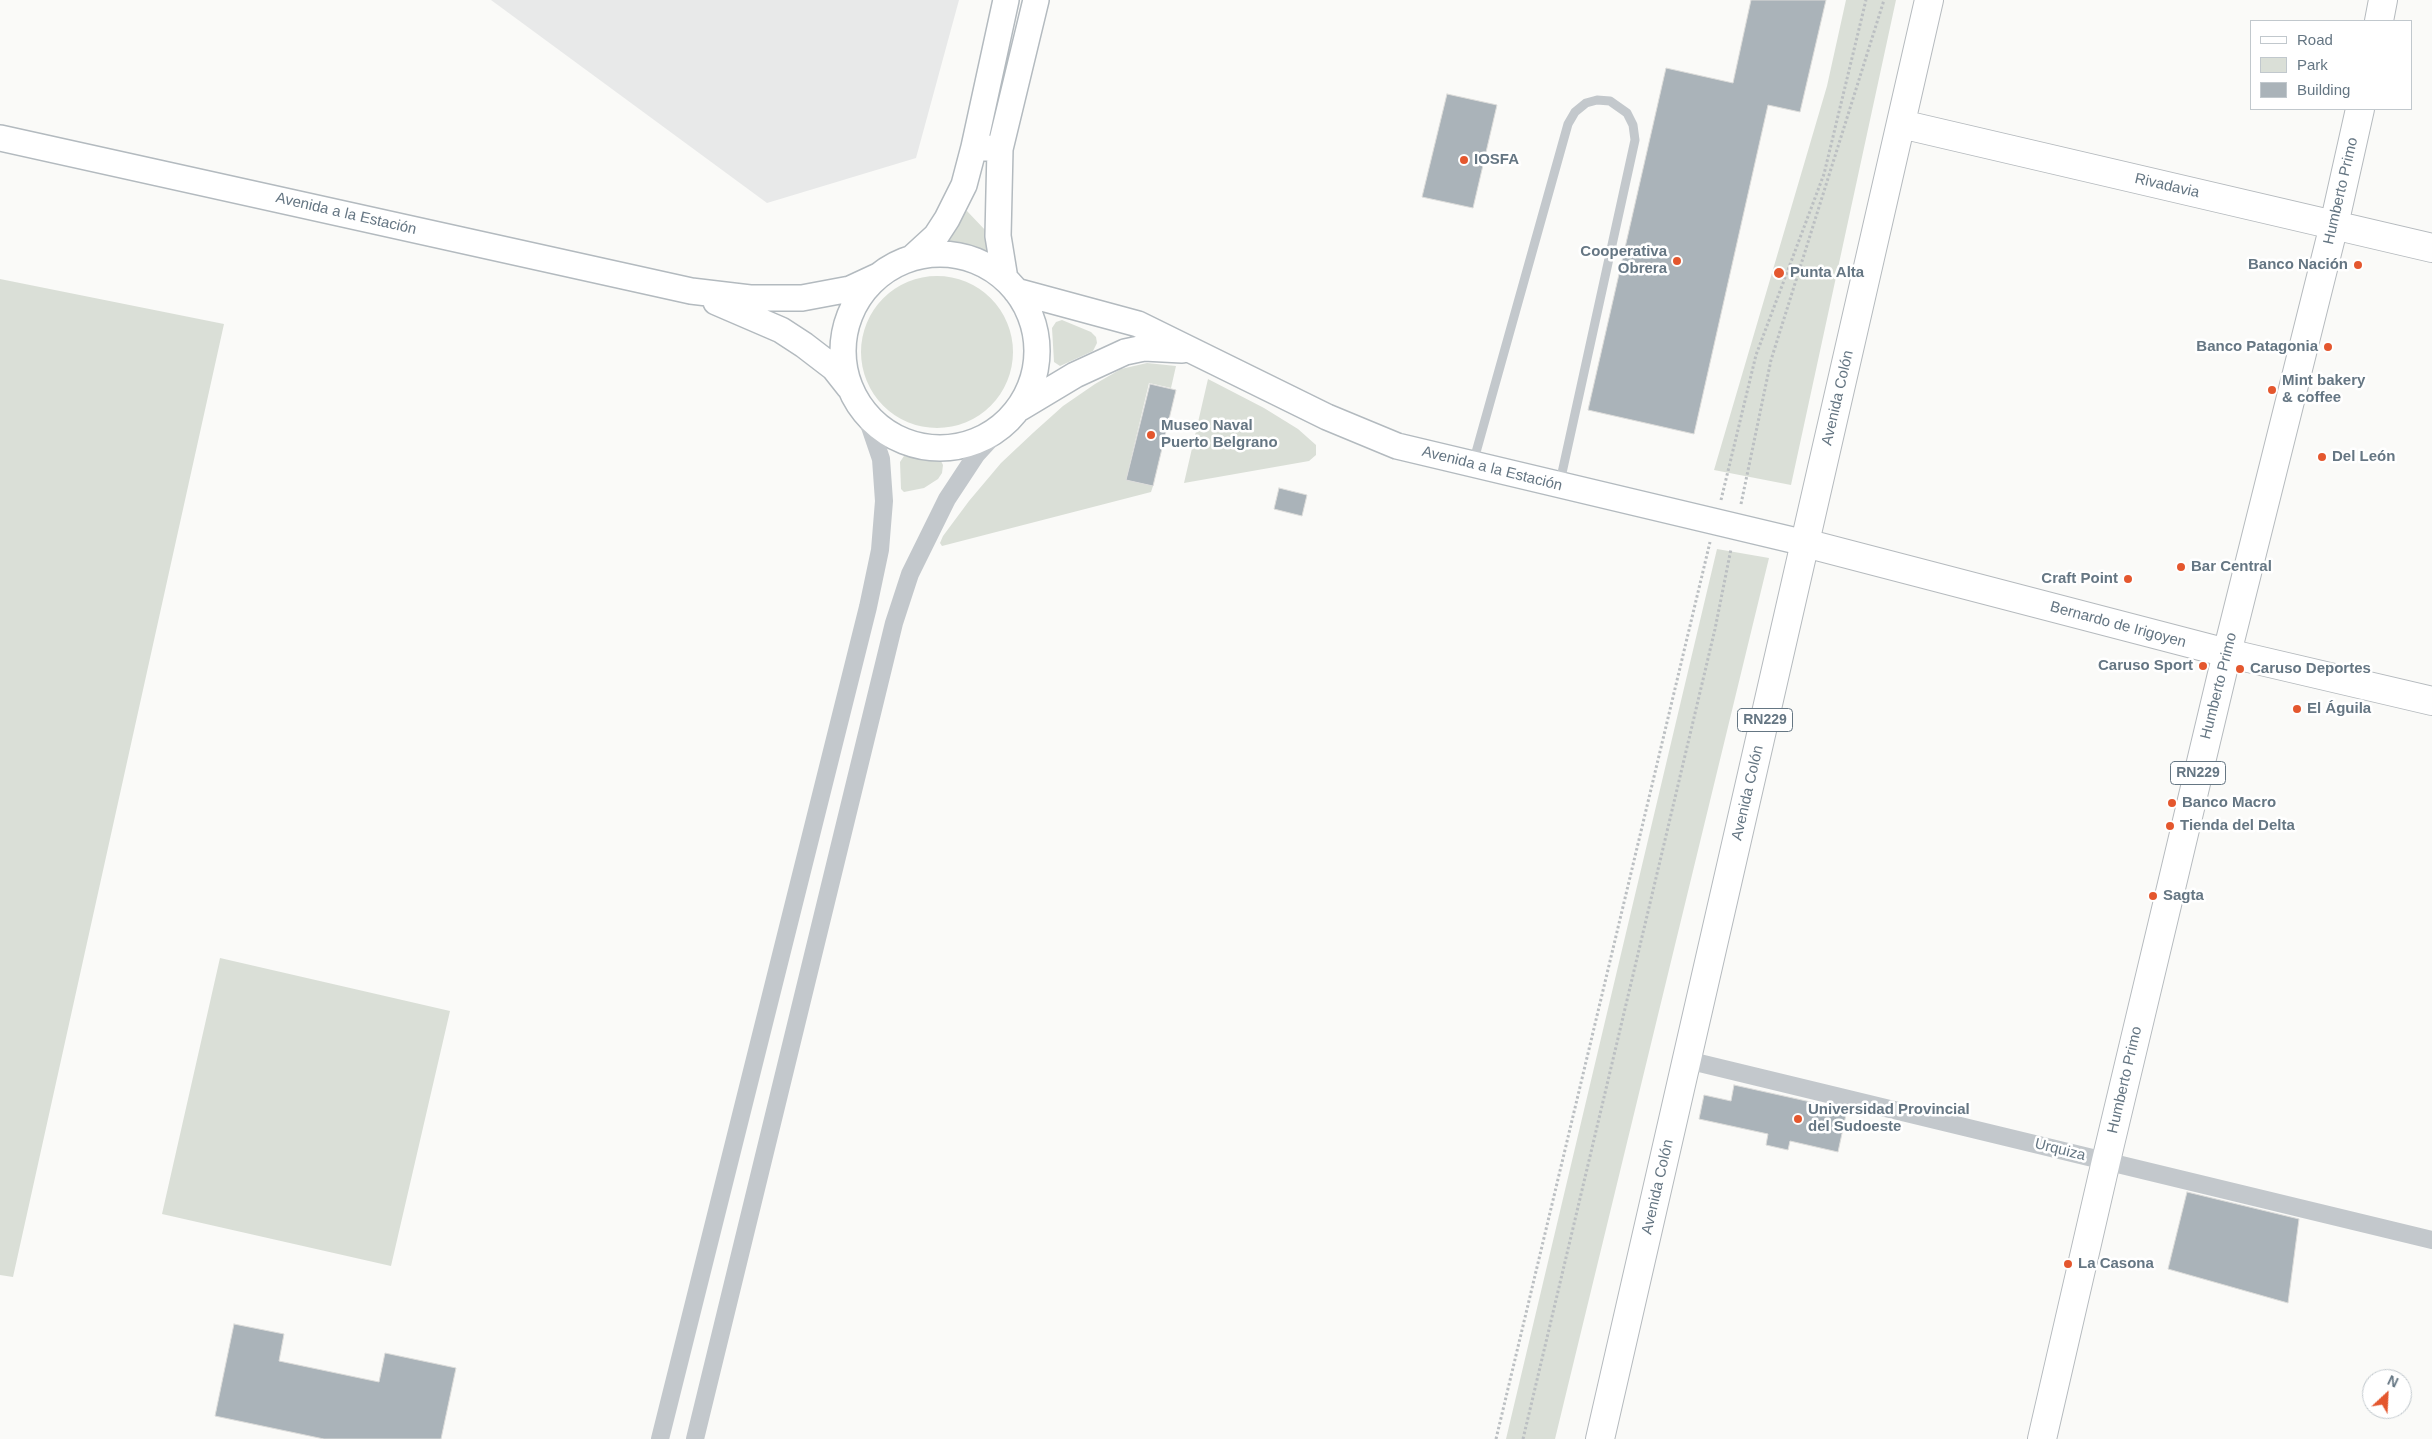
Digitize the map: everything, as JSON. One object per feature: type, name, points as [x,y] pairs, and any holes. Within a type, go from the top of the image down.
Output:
[{"type":"main road","name":"Avenida Colón","points":[[1600,1439],[1929,0]]},
{"type":"main road","points":[[2379,20],[2383,0]]},
{"type":"main road","name":"Humberto Primo","points":[[2042,1439],[2227,654],[2334,225],[2360,110]]},
{"type":"main road","name":"Rivadavia","points":[[1901,124],[2432,248]]},
{"type":"main road","name":"Bernardo de Irigoyen","points":[[1805,543],[2227,654],[2432,701]]},
{"type":"street","points":[[912,258],[936,236],[964,185],[1006,0]]},
{"type":"street","points":[[695,1439],[897,615],[910,574],[947,499],[976,455],[1013,415],[1032,381],[1037,350],[1032,319],[1011,285],[998,236],[1000,149],[1036,0]]},
{"type":"street","name":"Avenida a la Estación","points":[[0,138],[691,291]]},
{"type":"street","points":[[974,147],[1000,149]]},
{"type":"street","points":[[691,291],[750,298],[802,298],[850,289],[912,258],[928,255],[961,257],[977,262],[1011,285]]},
{"type":"street","points":[[852,390],[844,360],[846,329],[858,300],[878,276]]},
{"type":"street","name":"Avenida a la Estación","points":[[1011,285],[1138,324],[1195,350],[1327,417],[1388,442],[1559,485],[1805,543]]},
{"type":"street","points":[[660,1439],[872,588],[880,550],[884,501],[881,459],[866,412],[852,390],[834,368],[781,330],[691,291]]},
{"type":"street","points":[[866,412],[894,436],[916,445],[941,448],[977,441],[1075,375],[1125,352],[1144,348],[1195,350]]},
{"type":"street","name":"Urquiza","points":[[1687,1060],[2432,1240]]},
{"type":"lane","points":[[1473,464],[1568,124],[1575,112],[1586,103],[1597,100],[1610,101],[1627,113],[1633,125],[1635,140],[1559,485]]},
{"type":"path","points":[[1523,1439],[1715,629],[1726,524],[1756,355],[1824,174],[1866,0]]},
{"type":"path","points":[[1496,1439],[1726,524],[1771,360],[1884,0]]},
{"type":"shaded area","points":[[491,0],[959,0],[916,158],[767,203]]},
{"type":"green space","points":[[1846,0],[1896,0],[1791,485],[1714,470],[1827,86]]},
{"type":"green space","points":[[967,211],[986,231],[990,247],[984,253],[948,243],[964,212]]},
{"type":"green space","points":[[937,276],[966,282],[991,298],[1007,323],[1013,352],[1007,381],[991,406],[966,422],[937,428],[908,422],[883,406],[867,381],[861,352],[867,323],[883,298],[908,282]]},
{"type":"green space","points":[[0,279],[224,324],[13,1277],[0,1275]]},
{"type":"green space","points":[[1062,320],[1091,332],[1096,337],[1097,343],[1093,351],[1060,366],[1054,362],[1052,328],[1056,322]]},
{"type":"green space","points":[[1147,363],[1176,366],[1171,388],[1149,383],[1126,480],[1153,486],[1151,492],[942,546],[940,543],[943,536],[1001,463],[1063,406],[1121,369]]},
{"type":"green space","points":[[1208,379],[1264,408],[1298,429],[1316,445],[1316,455],[1309,461],[1184,483]]},
{"type":"green space","points":[[904,456],[941,461],[943,465],[942,473],[938,479],[924,488],[904,492],[901,489],[900,462]]},
{"type":"green space","points":[[1717,549],[1769,558],[1555,1439],[1506,1439]]},
{"type":"green space","points":[[220,958],[450,1011],[391,1266],[162,1214]]},
{"type":"building","name":"Cooperativa Obrera","points":[[1751,0],[1826,0],[1800,112],[1768,105],[1694,434],[1588,410],[1666,68],[1733,83]]},
{"type":"building","points":[[1447,94],[1497,105],[1473,208],[1422,197]]},
{"type":"building","name":"Museo Naval Puerto Belgrano","points":[[1150,384],[1176,390],[1153,486],[1126,480]]},
{"type":"building","points":[[1279,488],[1307,495],[1302,516],[1274,509]]},
{"type":"building","points":[[1734,1085],[1847,1110],[1838,1152],[1790,1141],[1788,1150],[1766,1145],[1768,1134],[1699,1119],[1704,1095],[1731,1101]]},
{"type":"building","points":[[2187,1192],[2299,1219],[2288,1303],[2168,1269]]},
{"type":"building","points":[[234,1324],[284,1334],[279,1361],[379,1382],[385,1353],[456,1368],[441,1439],[324,1439],[215,1416]]},
{"type":"place","name":"IOSFA","points":[[1464,160]]},
{"type":"place","name":"Cooperativa Obrera","points":[[1677,261]]},
{"type":"place","name":"Banco Nación","points":[[2358,265]]},
{"type":"place","name":"Punta Alta","points":[[1779,273]]},
{"type":"place","name":"Banco Patagonia","points":[[2328,347]]},
{"type":"place","name":"Mint bakery & coffee","points":[[2272,390]]},
{"type":"place","name":"Museo Naval Puerto Belgrano","points":[[1151,435]]},
{"type":"place","name":"Del León","points":[[2322,457]]},
{"type":"place","name":"Bar Central","points":[[2181,567]]},
{"type":"place","name":"Craft Point","points":[[2128,579]]},
{"type":"place","name":"Caruso Sport","points":[[2203,666]]},
{"type":"place","name":"Caruso Deportes","points":[[2240,669]]},
{"type":"place","name":"El Águila","points":[[2297,709]]},
{"type":"place","name":"Banco Macro","points":[[2172,803]]},
{"type":"place","name":"Tienda del Delta","points":[[2170,826]]},
{"type":"place","name":"Sagta","points":[[2153,896]]},
{"type":"place","name":"Universidad Provincial del Sudoeste","points":[[1798,1119]]},
{"type":"place","name":"La Casona","points":[[2068,1264]]}]
